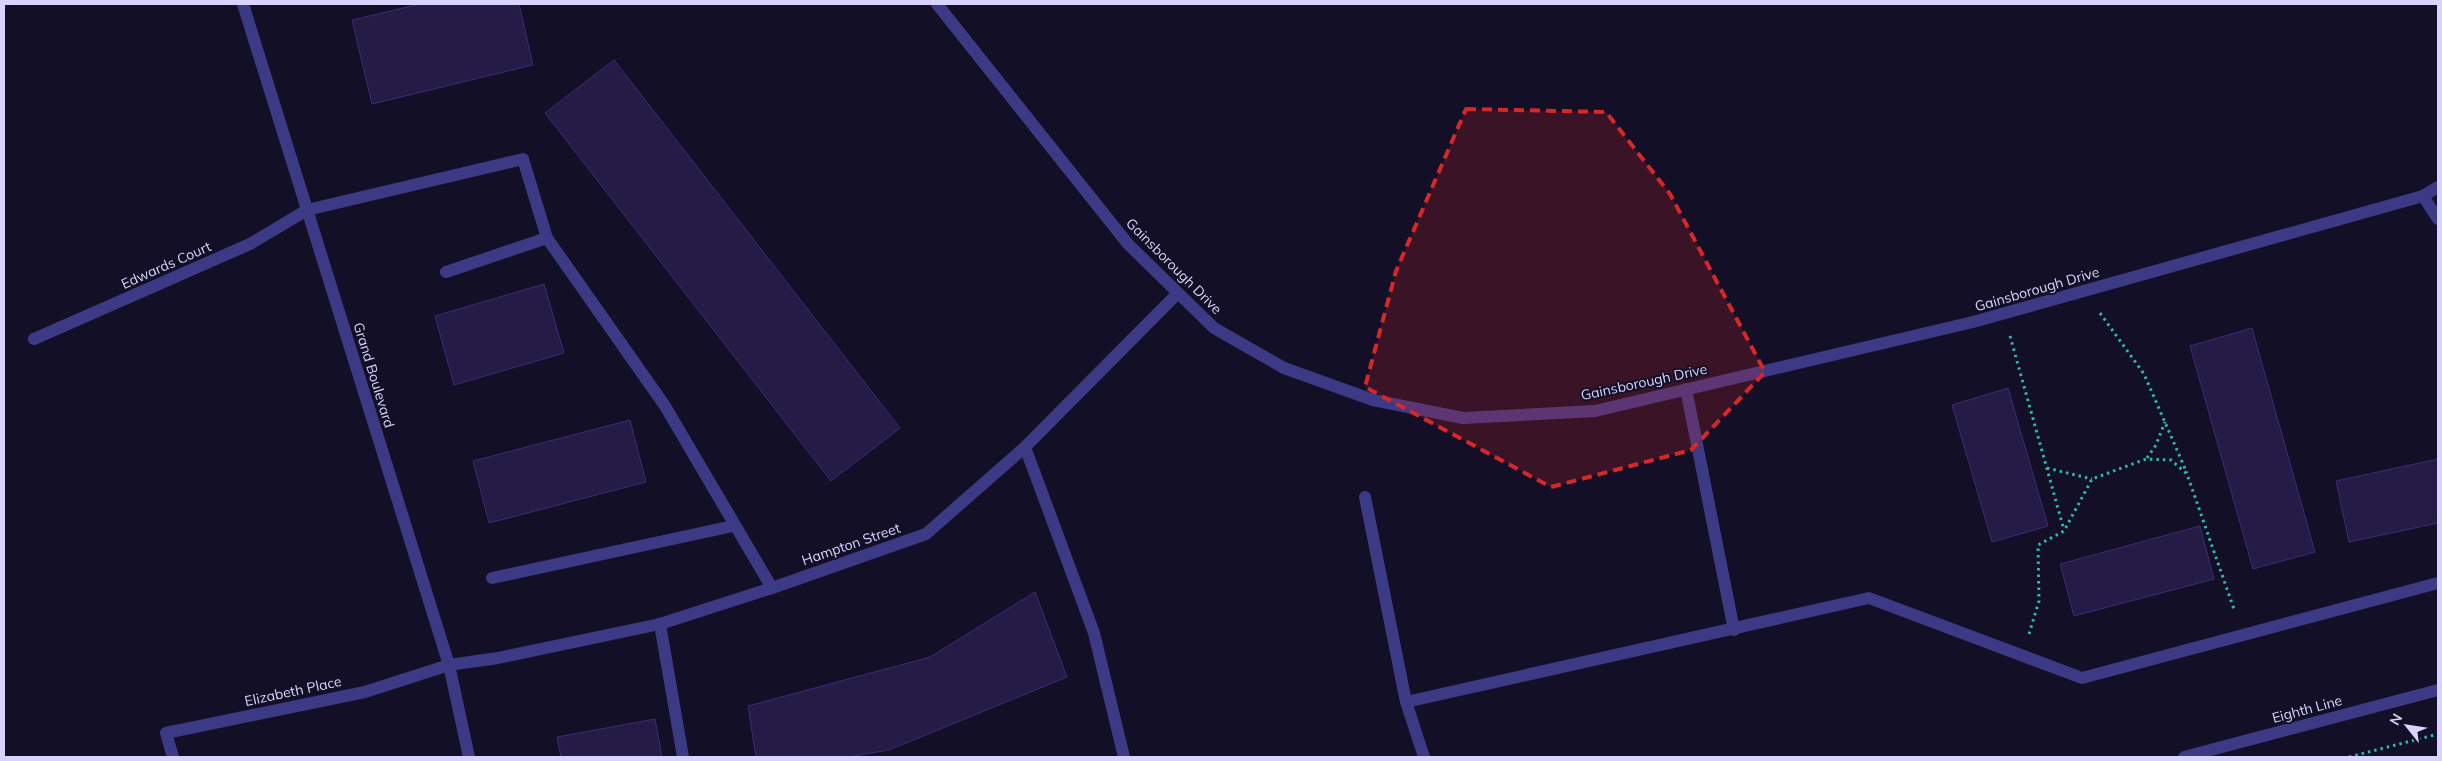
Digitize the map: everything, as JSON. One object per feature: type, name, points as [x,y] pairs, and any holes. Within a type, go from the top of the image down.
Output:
[{"type":"street","name":"Grand Boulevard","points":[[243,4],[449,665],[469,757]]},
{"type":"street","name":"Gainsborough Drive","points":[[937,4],[1128,244],[1177,294],[1214,328],[1284,368],[1373,400],[1463,418],[1595,411],[1686,390],[2004,314],[2423,196],[2438,187]]},
{"type":"street","name":"Edwards Court","points":[[34,339],[250,244],[307,210],[522,159],[547,238]]},
{"type":"street","points":[[2423,196],[2438,220]]},
{"type":"street","points":[[446,272],[547,238],[665,406],[733,526],[772,588]]},
{"type":"street","name":"Hampton Street","points":[[449,665],[498,658],[660,624],[772,588],[926,534],[1025,447],[1177,294]]},
{"type":"street","points":[[1686,390],[1734,630]]},
{"type":"street","points":[[1025,447],[1094,632],[1124,757]]},
{"type":"street","points":[[1365,497],[1406,702],[1424,757]]},
{"type":"street","points":[[492,578],[733,526]]},
{"type":"street","points":[[1406,702],[1734,630],[1869,598],[2082,678],[2438,583]]},
{"type":"street","points":[[660,624],[683,757]]},
{"type":"street","name":"Elizabeth Place","points":[[173,757],[166,733],[365,692],[449,665]]},
{"type":"street","name":"Eighth Line","points":[[2184,757],[2438,690]]},
{"type":"path","points":[[2084,291],[2144,374],[2166,421],[2187,474],[2244,635]]},
{"type":"path","points":[[2004,314],[2064,531]]},
{"type":"path","points":[[2146,459],[2156,445],[2166,421]]},
{"type":"path","points":[[2047,468],[2092,478],[2146,459],[2171,460],[2187,474]]},
{"type":"path","points":[[2023,656],[2039,601],[2038,545],[2064,531],[2092,478]]},
{"type":"path","points":[[2349,757],[2438,734]]},
{"type":"highlighted area","points":[[1466,109],[1606,112],[1670,194],[1765,372],[1691,450],[1551,487],[1365,387],[1396,271]]},
{"type":"building","points":[[420,4],[519,4],[533,65],[372,104],[352,20]]},
{"type":"building","points":[[614,60],[900,428],[831,481],[545,113]]},
{"type":"building","points":[[544,284],[564,353],[454,385],[435,316]]},
{"type":"building","points":[[2252,328],[2315,552],[2253,569],[2190,346]]},
{"type":"building","points":[[2008,388],[2048,526],[1992,542],[1952,405]]},
{"type":"building","points":[[630,420],[646,482],[489,523],[473,461]]},
{"type":"building","points":[[2438,459],[2438,523],[2349,542],[2336,481]]},
{"type":"building","points":[[2200,526],[2214,579],[2074,616],[2060,564]]},
{"type":"building","points":[[1035,592],[1067,677],[889,750],[848,757],[756,757],[748,706],[930,657]]},
{"type":"building","points":[[655,719],[662,757],[561,757],[557,737]]}]
